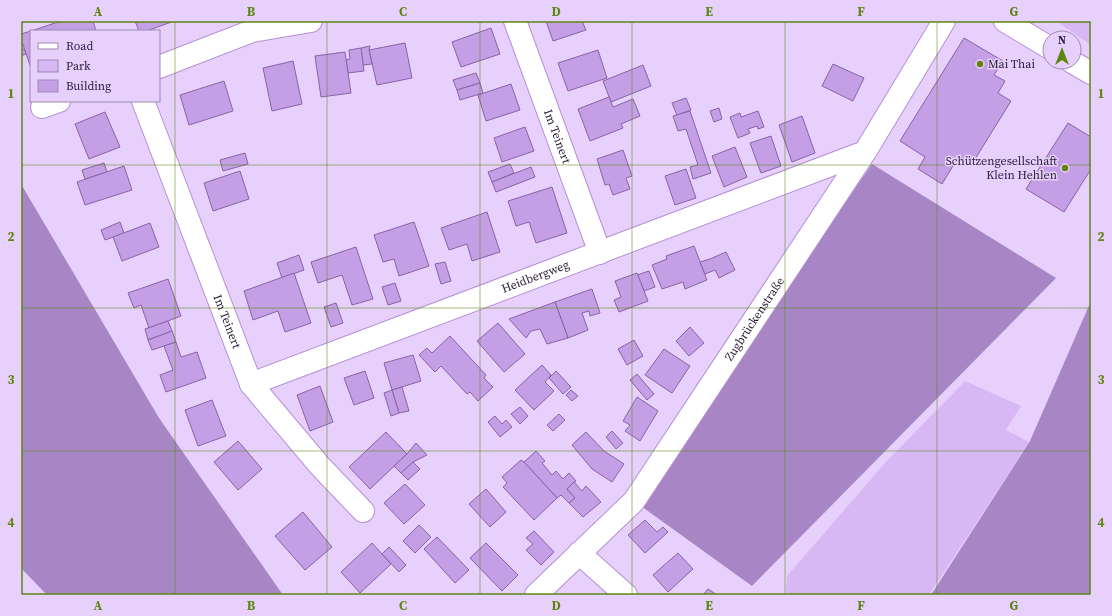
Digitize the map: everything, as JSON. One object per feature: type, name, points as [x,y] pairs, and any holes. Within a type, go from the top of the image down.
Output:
[{"type":"street","points":[[160,67],[252,31],[311,21]]},
{"type":"street","name":"Im Teinert","points":[[515,21],[600,253]]},
{"type":"street","name":"Zugbrückenstraße","points":[[536,595],[634,501],[865,152],[944,21]]},
{"type":"street","points":[[1005,21],[1042,43]]},
{"type":"street","points":[[1082,68],[1091,74]]},
{"type":"street","name":"Im Teinert","points":[[143,102],[251,384],[320,466],[363,511]]},
{"type":"street","name":"Heidbergweg","points":[[251,384],[865,152]]},
{"type":"street","points":[[579,554],[626,595]]},
{"type":"green space","points":[[1056,21],[1091,21],[1091,45],[1082,39],[1082,30],[1069,30]]},
{"type":"green space","points":[[965,381],[1021,406],[1006,430],[1029,442],[929,595],[789,595],[786,592],[787,576],[885,463]]},
{"type":"shaded area","points":[[872,164],[1056,278],[752,586],[634,501],[664,464]]},
{"type":"shaded area","points":[[21,184],[159,418],[283,595],[47,595],[21,568]]},
{"type":"shaded area","points":[[1091,301],[1091,595],[931,595],[1030,441]]},
{"type":"building","points":[[61,21],[93,21],[96,30],[34,30]]},
{"type":"building","points":[[135,21],[174,21],[150,30],[139,30]]},
{"type":"building","points":[[546,21],[582,21],[586,30],[553,41]]},
{"type":"building","points":[[491,28],[500,54],[461,67],[452,42]]},
{"type":"building","points":[[30,31],[30,65],[21,39],[21,34]]},
{"type":"building","points":[[964,38],[1003,61],[994,75],[1005,81],[998,93],[1011,101],[972,164],[959,156],[942,184],[918,169],[925,157],[900,141]]},
{"type":"building","points":[[405,43],[412,78],[377,85],[369,50]]},
{"type":"building","points":[[370,46],[369,50],[372,64],[363,65],[361,48]]},
{"type":"building","points":[[361,48],[364,71],[348,73],[346,60],[350,59],[349,50]]},
{"type":"building","points":[[24,49],[26,54],[21,56],[21,50]]},
{"type":"building","points":[[598,50],[607,78],[568,91],[558,63]]},
{"type":"building","points":[[345,52],[351,93],[321,97],[315,56]]},
{"type":"building","points":[[293,61],[302,104],[272,111],[263,68]]},
{"type":"building","points":[[833,64],[864,78],[853,101],[822,86]]},
{"type":"building","points":[[643,65],[651,86],[611,102],[603,81]]},
{"type":"building","points":[[476,73],[480,83],[457,90],[453,80]]},
{"type":"building","points":[[224,81],[233,111],[189,125],[180,95]]},
{"type":"building","points":[[480,83],[483,93],[460,100],[457,90]]},
{"type":"building","points":[[511,84],[520,110],[486,121],[478,95]]},
{"type":"building","points":[[609,97],[613,107],[633,99],[640,116],[621,124],[623,128],[590,141],[578,109]]},
{"type":"building","points":[[686,98],[691,110],[677,115],[672,103]]},
{"type":"building","points":[[719,108],[722,119],[714,122],[710,111]]},
{"type":"building","points":[[690,111],[711,173],[693,179],[690,167],[698,165],[686,129],[678,131],[673,116]]},
{"type":"building","points":[[758,111],[764,127],[758,129],[757,126],[748,129],[750,133],[738,138],[730,117],[740,113],[741,117]]},
{"type":"building","points":[[105,112],[120,147],[89,159],[75,124]]},
{"type":"building","points":[[802,116],[815,153],[792,162],[779,125]]},
{"type":"building","name":"Schützengesellschaft Klein Hehlen","points":[[1068,123],[1091,137],[1091,169],[1064,212],[1026,189]]},
{"type":"building","points":[[525,127],[534,151],[502,162],[494,138]]},
{"type":"building","points":[[771,136],[781,166],[761,173],[750,143]]},
{"type":"building","points":[[735,147],[747,177],[724,187],[712,156]]},
{"type":"building","points":[[623,150],[632,176],[626,178],[630,189],[613,195],[609,184],[605,185],[597,159]]},
{"type":"building","points":[[245,153],[248,164],[223,171],[220,160]]},
{"type":"building","points":[[104,163],[107,172],[85,179],[82,170]]},
{"type":"building","points":[[510,164],[514,173],[492,182],[488,172]]},
{"type":"building","points":[[124,166],[132,190],[85,205],[77,182]]},
{"type":"building","points":[[531,167],[535,177],[496,192],[492,182]]},
{"type":"building","points":[[686,169],[696,198],[675,205],[665,176]]},
{"type":"building","points":[[240,171],[249,199],[213,211],[204,183]]},
{"type":"building","points":[[552,187],[567,233],[536,243],[529,222],[516,226],[508,201]]},
{"type":"building","points":[[487,212],[500,252],[472,261],[467,244],[449,250],[441,228]]},
{"type":"building","points":[[120,222],[124,233],[105,240],[101,230]]},
{"type":"building","points":[[414,222],[429,266],[399,276],[394,259],[383,262],[374,235]]},
{"type":"building","points":[[150,223],[159,247],[122,261],[113,237]]},
{"type":"building","points":[[694,246],[707,280],[685,289],[683,282],[662,289],[652,265],[667,259],[666,256]]},
{"type":"building","points":[[356,247],[373,299],[352,305],[342,275],[318,283],[311,262]]},
{"type":"building","points":[[726,252],[735,270],[719,278],[715,270],[705,274],[700,262]]},
{"type":"building","points":[[299,255],[304,270],[282,278],[277,263]]},
{"type":"building","points":[[445,262],[451,281],[441,284],[435,264]]},
{"type":"building","points":[[649,271],[655,287],[644,291],[637,275]]},
{"type":"building","points":[[294,273],[311,323],[285,332],[278,311],[253,320],[244,291]]},
{"type":"building","points":[[637,273],[648,301],[619,312],[614,300],[621,297],[615,281]]},
{"type":"building","points":[[168,279],[181,316],[149,328],[141,305],[134,308],[128,293]]},
{"type":"building","points":[[395,283],[401,301],[388,305],[382,287]]},
{"type":"building","points":[[592,289],[600,313],[590,316],[589,311],[582,313],[588,330],[568,338],[555,302]]},
{"type":"building","points":[[555,302],[568,338],[547,344],[540,329],[531,331],[526,338],[509,319]]},
{"type":"building","points":[[336,303],[343,323],[331,327],[324,307]]},
{"type":"building","points":[[168,321],[172,331],[148,340],[145,329]]},
{"type":"building","points":[[498,323],[525,354],[504,372],[477,341]]},
{"type":"building","points":[[690,327],[704,343],[689,356],[676,341]]},
{"type":"building","points":[[172,331],[176,342],[152,350],[148,340]]},
{"type":"building","points":[[450,336],[486,375],[484,378],[493,387],[478,401],[470,392],[467,394],[441,366],[435,372],[419,355],[427,348],[432,353]]},
{"type":"building","points":[[634,340],[643,356],[627,365],[618,349]]},
{"type":"building","points":[[176,342],[181,357],[197,352],[206,378],[166,392],[160,375],[173,370],[164,346]]},
{"type":"building","points":[[664,349],[690,366],[672,393],[645,375]]},
{"type":"building","points":[[413,355],[421,381],[392,390],[384,363]]},
{"type":"building","points":[[542,365],[551,375],[545,382],[554,391],[534,410],[515,390]]},
{"type":"building","points":[[365,371],[374,398],[354,405],[344,378]]},
{"type":"building","points":[[556,371],[571,387],[563,394],[549,378]]},
{"type":"building","points":[[637,374],[654,394],[647,400],[630,380]]},
{"type":"building","points":[[320,386],[333,422],[310,431],[297,395]]},
{"type":"building","points":[[402,387],[409,411],[399,413],[392,390]]},
{"type":"building","points":[[392,390],[399,413],[391,416],[384,393]]},
{"type":"building","points":[[571,390],[578,396],[572,401],[566,395]]},
{"type":"building","points":[[637,397],[658,411],[640,441],[625,431],[630,425],[623,421]]},
{"type":"building","points":[[212,400],[226,436],[198,446],[185,410]]},
{"type":"building","points":[[520,407],[528,416],[520,424],[511,414]]},
{"type":"building","points":[[559,414],[565,420],[553,431],[547,425]]},
{"type":"building","points":[[495,416],[502,424],[506,420],[512,427],[500,437],[488,422]]},
{"type":"building","points":[[612,431],[623,443],[616,449],[606,437]]},
{"type":"building","points":[[386,432],[407,454],[370,489],[349,467]]},
{"type":"building","points":[[586,432],[604,451],[624,464],[612,482],[592,469],[572,445]]},
{"type":"building","points":[[238,441],[262,469],[238,490],[214,462]]},
{"type":"building","points":[[416,443],[427,455],[413,462],[401,473],[394,466]]},
{"type":"building","points":[[536,451],[545,461],[542,463],[552,475],[556,471],[563,479],[569,473],[576,481],[567,489],[575,498],[569,503],[561,495],[557,498],[524,462]]},
{"type":"building","points":[[521,460],[557,498],[534,520],[503,487],[507,483],[502,477]]},
{"type":"building","points":[[413,462],[420,469],[408,480],[401,473]]},
{"type":"building","points":[[574,482],[582,491],[586,486],[601,502],[583,517],[569,503],[575,498],[567,489]]},
{"type":"building","points":[[405,484],[425,505],[404,524],[384,503]]},
{"type":"building","points":[[486,489],[506,512],[490,527],[469,504]]},
{"type":"building","points":[[303,512],[332,547],[305,570],[275,536]]},
{"type":"building","points":[[645,520],[657,532],[663,527],[668,532],[645,553],[628,535]]},
{"type":"building","points":[[419,525],[431,537],[415,553],[403,541]]},
{"type":"building","points":[[534,531],[554,552],[541,565],[526,550],[533,544],[526,538]]},
{"type":"building","points":[[437,537],[469,570],[455,583],[424,549]]},
{"type":"building","points":[[372,543],[391,564],[360,593],[341,572]]},
{"type":"building","points":[[486,543],[518,575],[502,591],[470,558]]},
{"type":"building","points":[[389,547],[406,565],[399,572],[382,554]]},
{"type":"building","points":[[678,553],[693,569],[668,592],[653,575]]},
{"type":"building","points":[[708,589],[717,595],[703,595]]},
{"type":"place","name":"Mai Thai","points":[[980,64]]},
{"type":"place","name":"Schützengesellschaft Klein Hehlen","points":[[1065,168]]}]
